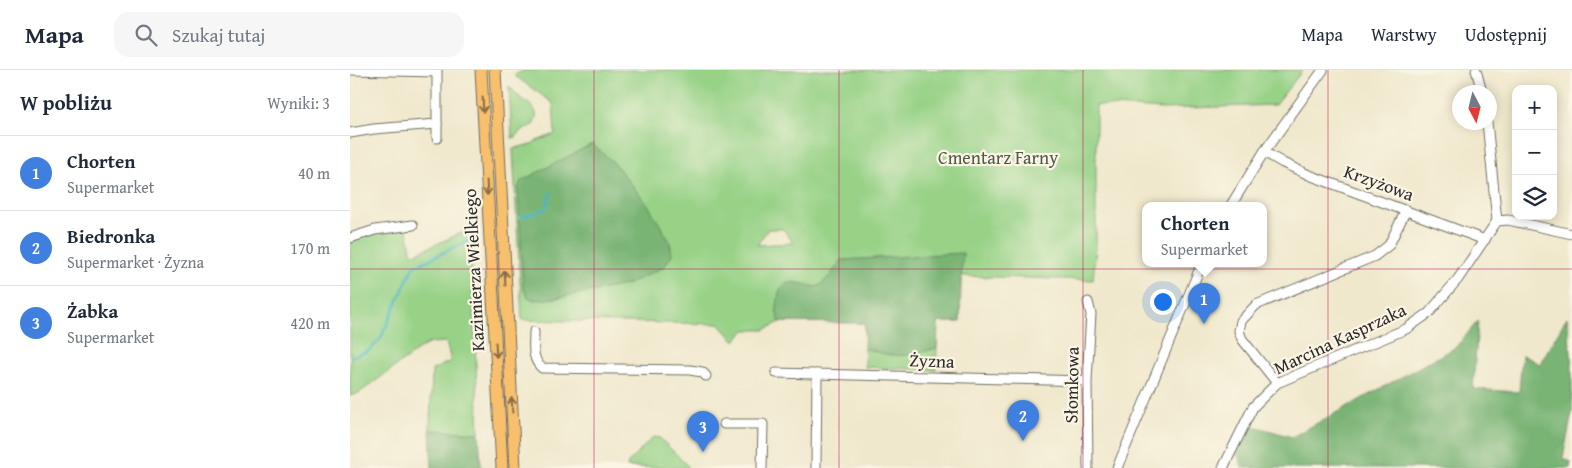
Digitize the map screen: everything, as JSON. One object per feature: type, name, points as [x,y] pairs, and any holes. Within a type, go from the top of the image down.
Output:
[{"type":"main road","name":"Kazimierza Wielkiego","points":[[481,70],[502,468]]},
{"type":"main road","name":"Kazimierza Wielkiego","points":[[495,70],[515,468]]},
{"type":"main road","points":[[484,140],[498,142]]},
{"type":"main road","points":[[498,379],[500,375],[507,374],[510,379]]},
{"type":"street","points":[[350,70],[436,71],[437,138]]},
{"type":"street","points":[[1233,202],[1264,152],[1323,70]]},
{"type":"street","points":[[1476,70],[1480,85]]},
{"type":"street","points":[[350,133],[436,124]]},
{"type":"street","points":[[1488,130],[1497,222],[1508,220],[1572,234]]},
{"type":"street","name":"Krzyżowa","points":[[1264,152],[1309,175],[1486,240]]},
{"type":"street","points":[[1277,383],[1242,339],[1239,331],[1241,321],[1256,305],[1375,256],[1389,245],[1406,210]]},
{"type":"street","name":"Marcina Kasprzaka","points":[[1223,468],[1254,407],[1277,383],[1406,329],[1429,313],[1443,298],[1497,222]]},
{"type":"street","points":[[350,238],[375,230],[413,225]]},
{"type":"street","points":[[1117,468],[1200,267]]},
{"type":"street","name":"Słomkowa","points":[[1088,302],[1091,314],[1087,381],[1088,468]]},
{"type":"street","points":[[534,332],[535,359],[542,368],[690,370],[702,372],[706,376]]},
{"type":"street","name":"Żyzna","points":[[776,373],[1087,381]]},
{"type":"street","points":[[816,468],[817,374]]},
{"type":"street","points":[[724,424],[763,424],[762,468]]},
{"type":"green space","name":"Cmentarz Farny","points":[[526,70],[1303,70],[1275,105],[1163,109],[1096,105],[1096,247],[1093,280],[961,276],[960,322],[938,322],[936,370],[865,367],[865,323],[780,322],[764,330],[745,330],[735,341],[719,324],[522,320],[513,149],[527,146],[555,134],[553,103],[515,76]],"holes":[[[768,229],[783,229],[793,243],[757,245]]]},
{"type":"green space","points":[[509,86],[517,95],[530,104],[536,115],[533,125],[512,138]]},
{"type":"green space","points":[[592,144],[614,163],[648,205],[670,242],[672,255],[664,267],[626,285],[556,298],[534,300],[528,297],[523,288],[518,188],[521,181]]},
{"type":"green space","points":[[406,226],[412,255],[470,229],[479,433],[430,430],[432,370],[451,361],[446,342],[430,343],[422,347],[359,393],[350,396],[350,238]]},
{"type":"green space","points":[[963,253],[960,322],[938,322],[937,348],[900,356],[884,354],[864,348],[865,323],[780,322],[778,319],[778,298],[783,286],[792,282],[817,287],[826,280],[842,260]]},
{"type":"green space","points":[[1567,317],[1572,363],[1572,413],[1563,458],[1571,462],[1570,468],[1242,468],[1237,454],[1254,426],[1292,437],[1456,347],[1478,321],[1473,389],[1519,392],[1522,355],[1540,364]]},
{"type":"green space","points":[[430,430],[479,433],[481,468],[432,468]]},
{"type":"green space","points":[[653,437],[660,438],[688,466],[686,468],[627,467],[628,463]]},
{"type":"waterway","points":[[521,217],[546,208],[551,192]]},
{"type":"waterway","points":[[350,357],[368,351],[380,340],[413,267],[472,239]]},
{"type":"place","name":"Chorten","points":[[1204,324]]},
{"type":"place","name":"Biedronka","points":[[1023,441]]},
{"type":"place","name":"Żabka","points":[[703,452]]}]
